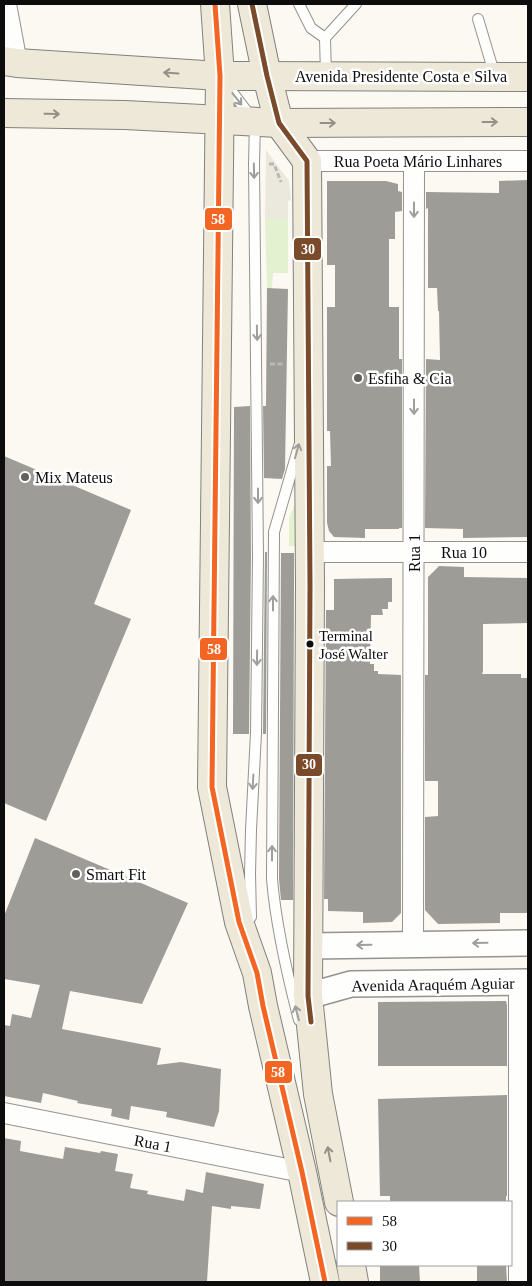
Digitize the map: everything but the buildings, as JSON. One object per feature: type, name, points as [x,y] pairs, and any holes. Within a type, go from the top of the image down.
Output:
[{"type":"main road","points":[[215,4],[220,76],[218,120],[212,787],[239,922],[257,973],[325,1282]]},
{"type":"main road","points":[[252,4],[267,76],[267,122],[307,161],[310,552],[308,996],[318,1094],[339,1201]]},
{"type":"main road","name":"Avenida Presidente Costa e Silva","points":[[10,62],[220,76],[528,77]]},
{"type":"main road","points":[[4,112],[267,122],[528,122]]},
{"type":"main road","points":[[351,1266],[354,1282]]},
{"type":"street","points":[[6,4],[10,62]]},
{"type":"street","name":"Rua Poeta Mário Linhares","points":[[307,161],[528,161]]},
{"type":"street","name":"Rua 1","points":[[413,944],[414,161]]},
{"type":"street","name":"Rua 10","points":[[310,552],[528,552]]},
{"type":"street","points":[[308,946],[528,944]]},
{"type":"street","points":[[520,1282],[524,982]]},
{"type":"street","name":"Avenida Araquém Aguiar","points":[[308,996],[351,984],[524,982]]},
{"type":"street","name":"Rua 1","points":[[4,1113],[302,1172]]},
{"type":"lane","points":[[299,4],[310,28],[325,38]]},
{"type":"lane","points":[[326,76],[325,38],[356,4]]},
{"type":"lane","points":[[478,19],[495,77]]},
{"type":"lane","points":[[220,76],[267,122],[254,164],[258,556],[256,733],[251,830],[250,909],[257,973]]},
{"type":"lane","points":[[309,410],[274,532],[272,879],[273,897],[289,984],[318,1094]]},
{"type":"path","points":[[266,164],[274,164],[284,188]]},
{"type":"path","points":[[267,364],[284,364]]},
{"type":"green space","points":[[265,219],[288,219],[288,273],[273,273],[272,288],[267,289]]},
{"type":"green space","points":[[297,499],[300,546],[289,546],[289,518]]},
{"type":"shaded area","points":[[266,150],[289,181],[291,200],[288,201],[288,219],[265,219]]},
{"type":"transit line","name":"58","points":[[215,4],[220,76],[212,787],[239,922],[257,973],[325,1282]]},
{"type":"transit line","name":"30","points":[[252,4],[279,123],[307,161],[310,585],[308,996],[311,1022]]},
{"type":"place","name":"Esfiha & Cia","points":[[358,378]]},
{"type":"place","name":"Mix Mateus","points":[[25,477]]},
{"type":"place","name":"Terminal José Walter","points":[[310,644]]},
{"type":"place","name":"Smart Fit","points":[[76,874]]}]
